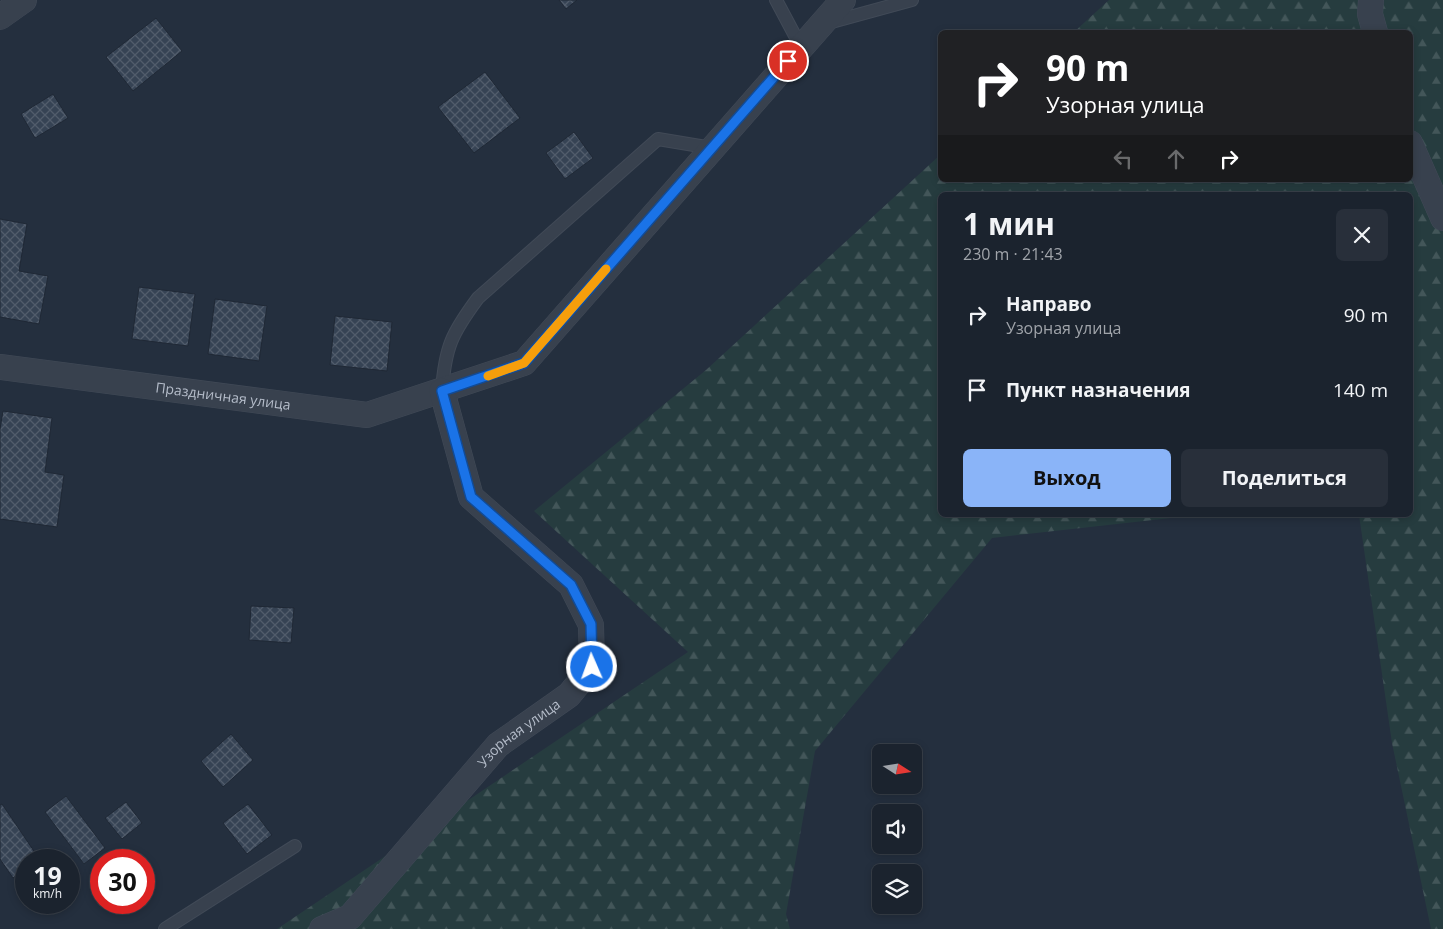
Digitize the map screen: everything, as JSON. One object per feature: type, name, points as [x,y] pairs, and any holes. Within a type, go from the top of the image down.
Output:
[{"type":"street","points":[[0,17],[24,0]]},
{"type":"street","points":[[442,391],[524,363],[843,0]]},
{"type":"street","points":[[1371,0],[1370,14],[1374,30]]},
{"type":"street","points":[[1413,150],[1443,218]]},
{"type":"street","name":"Праздничная улица","points":[[0,367],[367,416],[442,391]]},
{"type":"street","name":"Узорная улица","points":[[322,929],[350,917],[498,745],[569,695],[592,667],[591,624],[571,585],[471,497],[442,391]]},
{"type":"lane","points":[[776,0],[800,47]]},
{"type":"lane","points":[[820,25],[912,0]]},
{"type":"lane","points":[[442,391],[444,362],[455,329],[478,298],[658,139],[712,148]]},
{"type":"lane","points":[[166,929],[295,846]]},
{"type":"green space","points":[[1109,0],[1443,0],[1443,929],[1431,929],[1392,743],[1359,517],[1413,517],[1413,192],[938,192],[938,517],[1180,517],[992,538],[815,751],[786,914],[790,929],[277,929],[688,652],[534,511],[706,370],[938,157],[938,182],[1413,182],[1413,30],[1076,30]]},
{"type":"building","points":[[559,0],[577,0],[566,9]]},
{"type":"building","points":[[156,18],[182,51],[133,91],[106,57]]},
{"type":"building","points":[[485,72],[520,118],[474,153],[438,107]]},
{"type":"building","points":[[53,94],[68,118],[35,138],[21,114]]},
{"type":"building","points":[[574,132],[593,158],[565,179],[546,153]]},
{"type":"building","points":[[0,219],[27,224],[19,271],[48,276],[39,324],[0,317]]},
{"type":"building","points":[[139,287],[195,294],[188,346],[132,339]]},
{"type":"building","points":[[215,299],[267,306],[259,361],[208,354]]},
{"type":"building","points":[[335,316],[392,322],[387,371],[330,365]]},
{"type":"building","points":[[3,411],[52,418],[45,472],[64,475],[57,527],[0,519],[0,429]]},
{"type":"building","points":[[251,606],[294,608],[291,643],[249,640]]},
{"type":"building","points":[[231,734],[253,760],[223,787],[201,761]]},
{"type":"building","points":[[66,796],[105,848],[90,849],[90,859],[84,864],[80,859],[80,849],[73,849],[45,812]]},
{"type":"building","points":[[126,802],[142,823],[122,839],[105,818]]},
{"type":"building","points":[[2,804],[33,849],[15,849],[15,877],[13,878],[0,859],[0,805]]},
{"type":"building","points":[[248,804],[272,835],[247,854],[223,823]]},
{"type":"slow traffic","points":[[488,376],[524,363],[606,269]]},
{"type":"route","points":[[592,667],[591,624],[571,585],[471,497],[442,391],[524,363],[788,61]]}]
